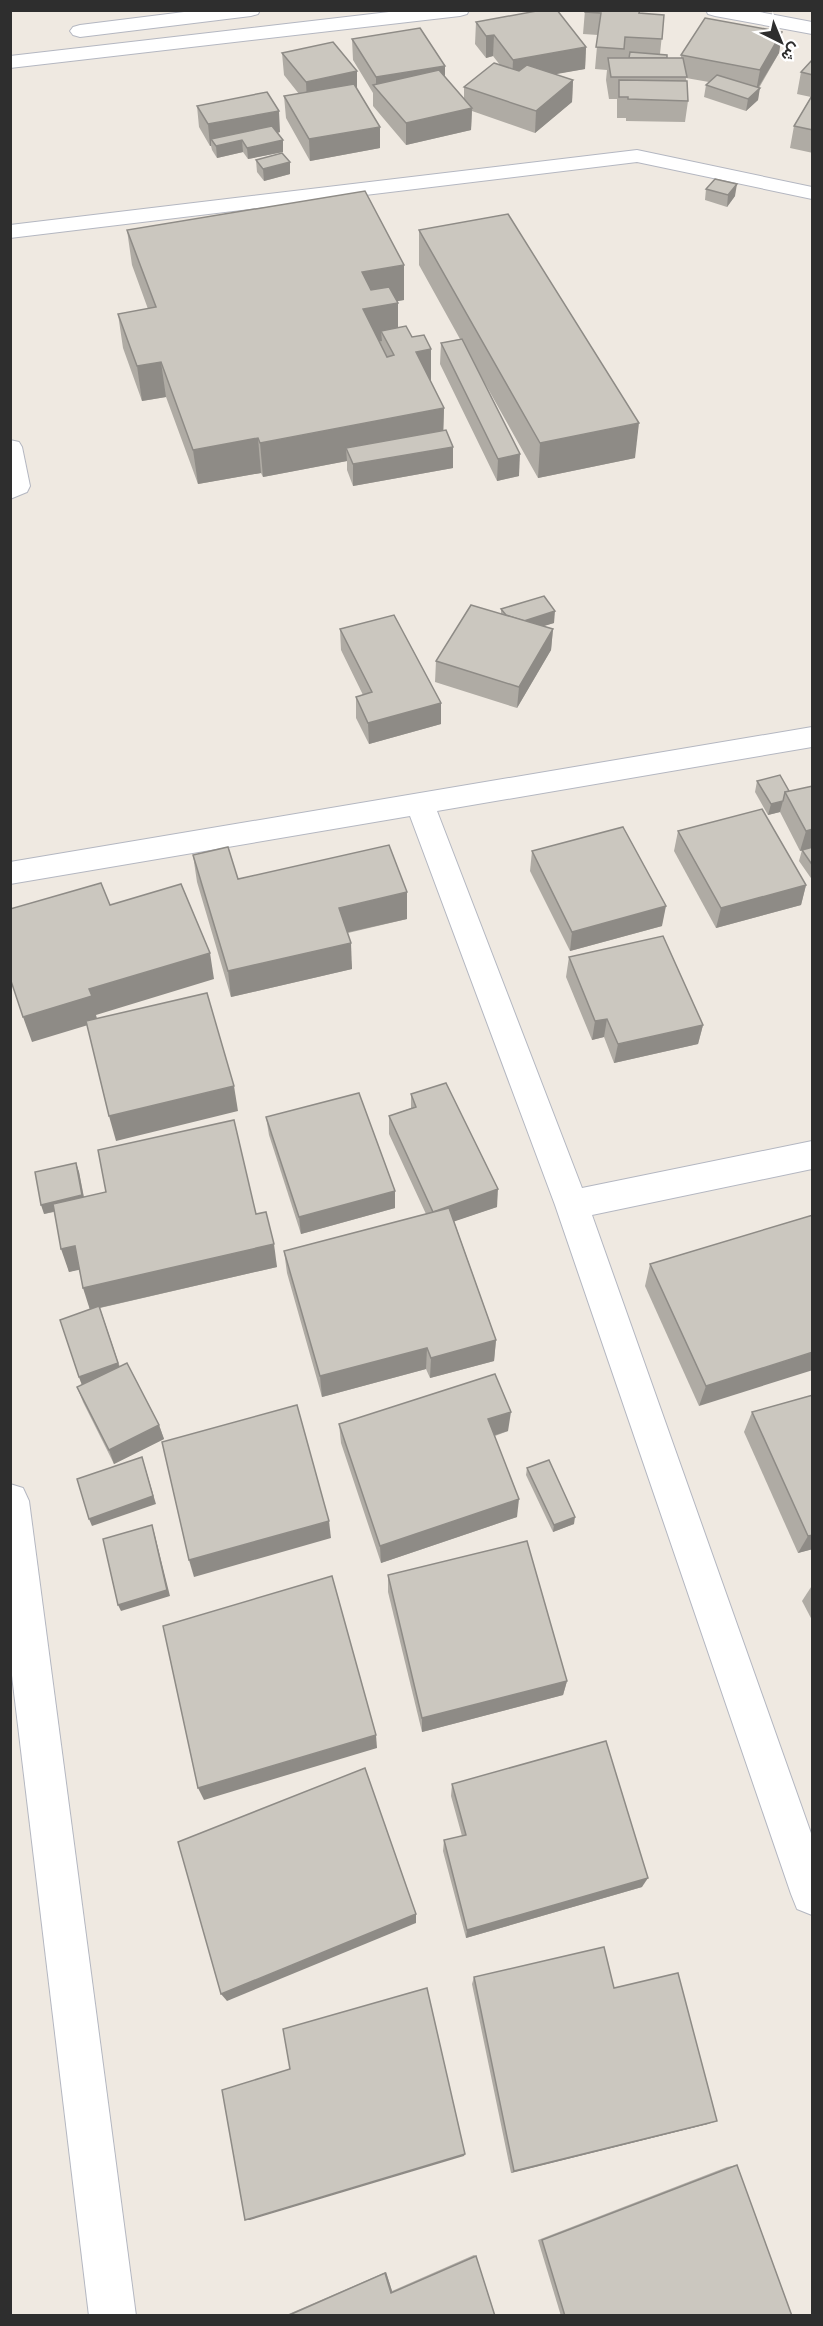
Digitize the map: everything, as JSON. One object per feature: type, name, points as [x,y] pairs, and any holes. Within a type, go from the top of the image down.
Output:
[{"type":"street","points":[[56,33],[251,10]]},
{"type":"street","points":[[10,62],[460,10]]},
{"type":"street","points":[[715,10],[813,28]]},
{"type":"street","points":[[10,232],[637,156],[813,193]]},
{"type":"street","points":[[10,447],[18,486],[10,491]]},
{"type":"street","points":[[10,873],[813,737]]},
{"type":"street","points":[[420,804],[572,1205],[813,1893]]},
{"type":"street","points":[[572,1205],[813,1155]]},
{"type":"street","points":[[10,1502],[113,2316]]},
{"type":"building","points":[[542,10],[557,10],[586,47],[513,60],[494,35],[486,36],[476,22]]},
{"type":"building","points":[[585,10],[640,10],[639,13],[664,15],[662,39],[625,37],[624,49],[596,47],[601,13],[585,12]]},
{"type":"building","points":[[705,18],[782,32],[760,70],[681,55]]},
{"type":"building","points":[[420,28],[445,66],[376,77],[352,39]]},
{"type":"building","points":[[333,42],[357,71],[306,82],[282,53]]},
{"type":"building","points":[[630,52],[667,55],[667,58],[629,58]]},
{"type":"building","points":[[608,58],[683,58],[687,77],[611,77]]},
{"type":"building","points":[[813,59],[813,75],[801,72]]},
{"type":"building","points":[[494,63],[519,71],[527,65],[573,80],[536,111],[464,87]]},
{"type":"building","points":[[439,70],[472,108],[406,123],[373,85]]},
{"type":"building","points":[[717,75],[760,88],[748,99],[706,85]]},
{"type":"building","points":[[619,80],[687,81],[688,101],[619,97]]},
{"type":"building","points":[[354,84],[380,127],[309,139],[284,96]]},
{"type":"building","points":[[267,92],[279,111],[208,124],[197,106]]},
{"type":"building","points":[[813,94],[813,130],[794,126]]},
{"type":"building","points":[[272,126],[283,140],[247,148],[242,140],[216,146],[211,139]]},
{"type":"building","points":[[282,153],[290,162],[263,169],[256,160]]},
{"type":"building","points":[[715,179],[737,184],[728,195],[706,189]]},
{"type":"building","points":[[365,191],[404,265],[362,272],[371,290],[389,287],[398,303],[363,309],[387,357],[394,355],[381,331],[406,326],[412,337],[424,335],[431,349],[416,352],[444,408],[260,443],[258,438],[193,450],[161,362],[137,366],[118,314],[156,307],[127,230]]},
{"type":"building","points":[[508,214],[639,423],[540,443],[419,230]]},
{"type":"building","points":[[462,339],[520,454],[498,459],[441,343]]},
{"type":"building","points":[[446,430],[453,447],[353,464],[346,448]]},
{"type":"building","points":[[544,596],[555,611],[524,621],[506,615],[501,609]]},
{"type":"building","points":[[471,605],[553,629],[519,687],[436,661]]},
{"type":"building","points":[[394,615],[441,703],[368,723],[356,697],[372,692],[340,629]]},
{"type":"building","points":[[780,775],[789,791],[785,792],[783,801],[771,804],[757,781]]},
{"type":"building","points":[[813,786],[813,829],[806,831],[785,792]]},
{"type":"building","points":[[762,809],[806,885],[721,908],[678,831]]},
{"type":"building","points":[[623,827],[666,906],[572,932],[532,851]]},
{"type":"building","points":[[389,845],[407,892],[339,908],[351,943],[228,971],[193,855],[228,847],[238,879]]},
{"type":"building","points":[[813,847],[813,866],[802,850]]},
{"type":"building","points":[[101,883],[110,905],[181,884],[210,953],[89,989],[92,996],[23,1017],[10,978],[10,909]]},
{"type":"building","points":[[663,936],[703,1025],[618,1044],[607,1019],[595,1021],[569,957]]},
{"type":"building","points":[[207,993],[234,1086],[109,1116],[86,1021]]},
{"type":"building","points":[[446,1083],[498,1189],[433,1212],[389,1116],[416,1107],[411,1094]]},
{"type":"building","points":[[359,1093],[395,1191],[299,1217],[266,1117]]},
{"type":"building","points":[[234,1120],[256,1214],[266,1212],[274,1244],[83,1288],[75,1246],[61,1249],[53,1204],[106,1192],[98,1150]]},
{"type":"building","points":[[76,1163],[82,1195],[41,1205],[35,1172]]},
{"type":"building","points":[[449,1208],[496,1340],[431,1358],[427,1348],[320,1376],[284,1251]]},
{"type":"building","points":[[813,1215],[813,1352],[706,1386],[650,1264]]},
{"type":"building","points":[[99,1306],[118,1363],[79,1377],[60,1320]]},
{"type":"building","points":[[127,1363],[159,1425],[109,1450],[77,1387]]},
{"type":"building","points":[[495,1374],[511,1412],[488,1419],[519,1499],[380,1546],[339,1424]]},
{"type":"building","points":[[813,1395],[813,1535],[808,1536],[752,1412]]},
{"type":"building","points":[[297,1405],[329,1521],[189,1560],[162,1442]]},
{"type":"building","points":[[142,1457],[153,1496],[89,1519],[77,1479]]},
{"type":"building","points":[[549,1460],[575,1517],[554,1525],[527,1468]]},
{"type":"building","points":[[152,1525],[167,1590],[118,1605],[103,1539]]},
{"type":"building","points":[[527,1541],[567,1681],[422,1718],[388,1575]]},
{"type":"building","points":[[332,1576],[376,1735],[198,1788],[163,1626]]},
{"type":"building","points":[[606,1741],[648,1878],[467,1930],[444,1840],[466,1835],[452,1784]]},
{"type":"building","points":[[365,1768],[416,1914],[221,1994],[178,1842]]},
{"type":"building","points":[[604,1947],[614,1988],[678,1973],[717,2121],[514,2171],[474,1977]]},
{"type":"building","points":[[427,1988],[465,2154],[245,2220],[222,2090],[290,2069],[283,2029]]},
{"type":"building","points":[[737,2165],[792,2316],[565,2316],[542,2240]]},
{"type":"building","points":[[476,2256],[495,2316],[287,2316],[385,2273],[391,2293]]}]
